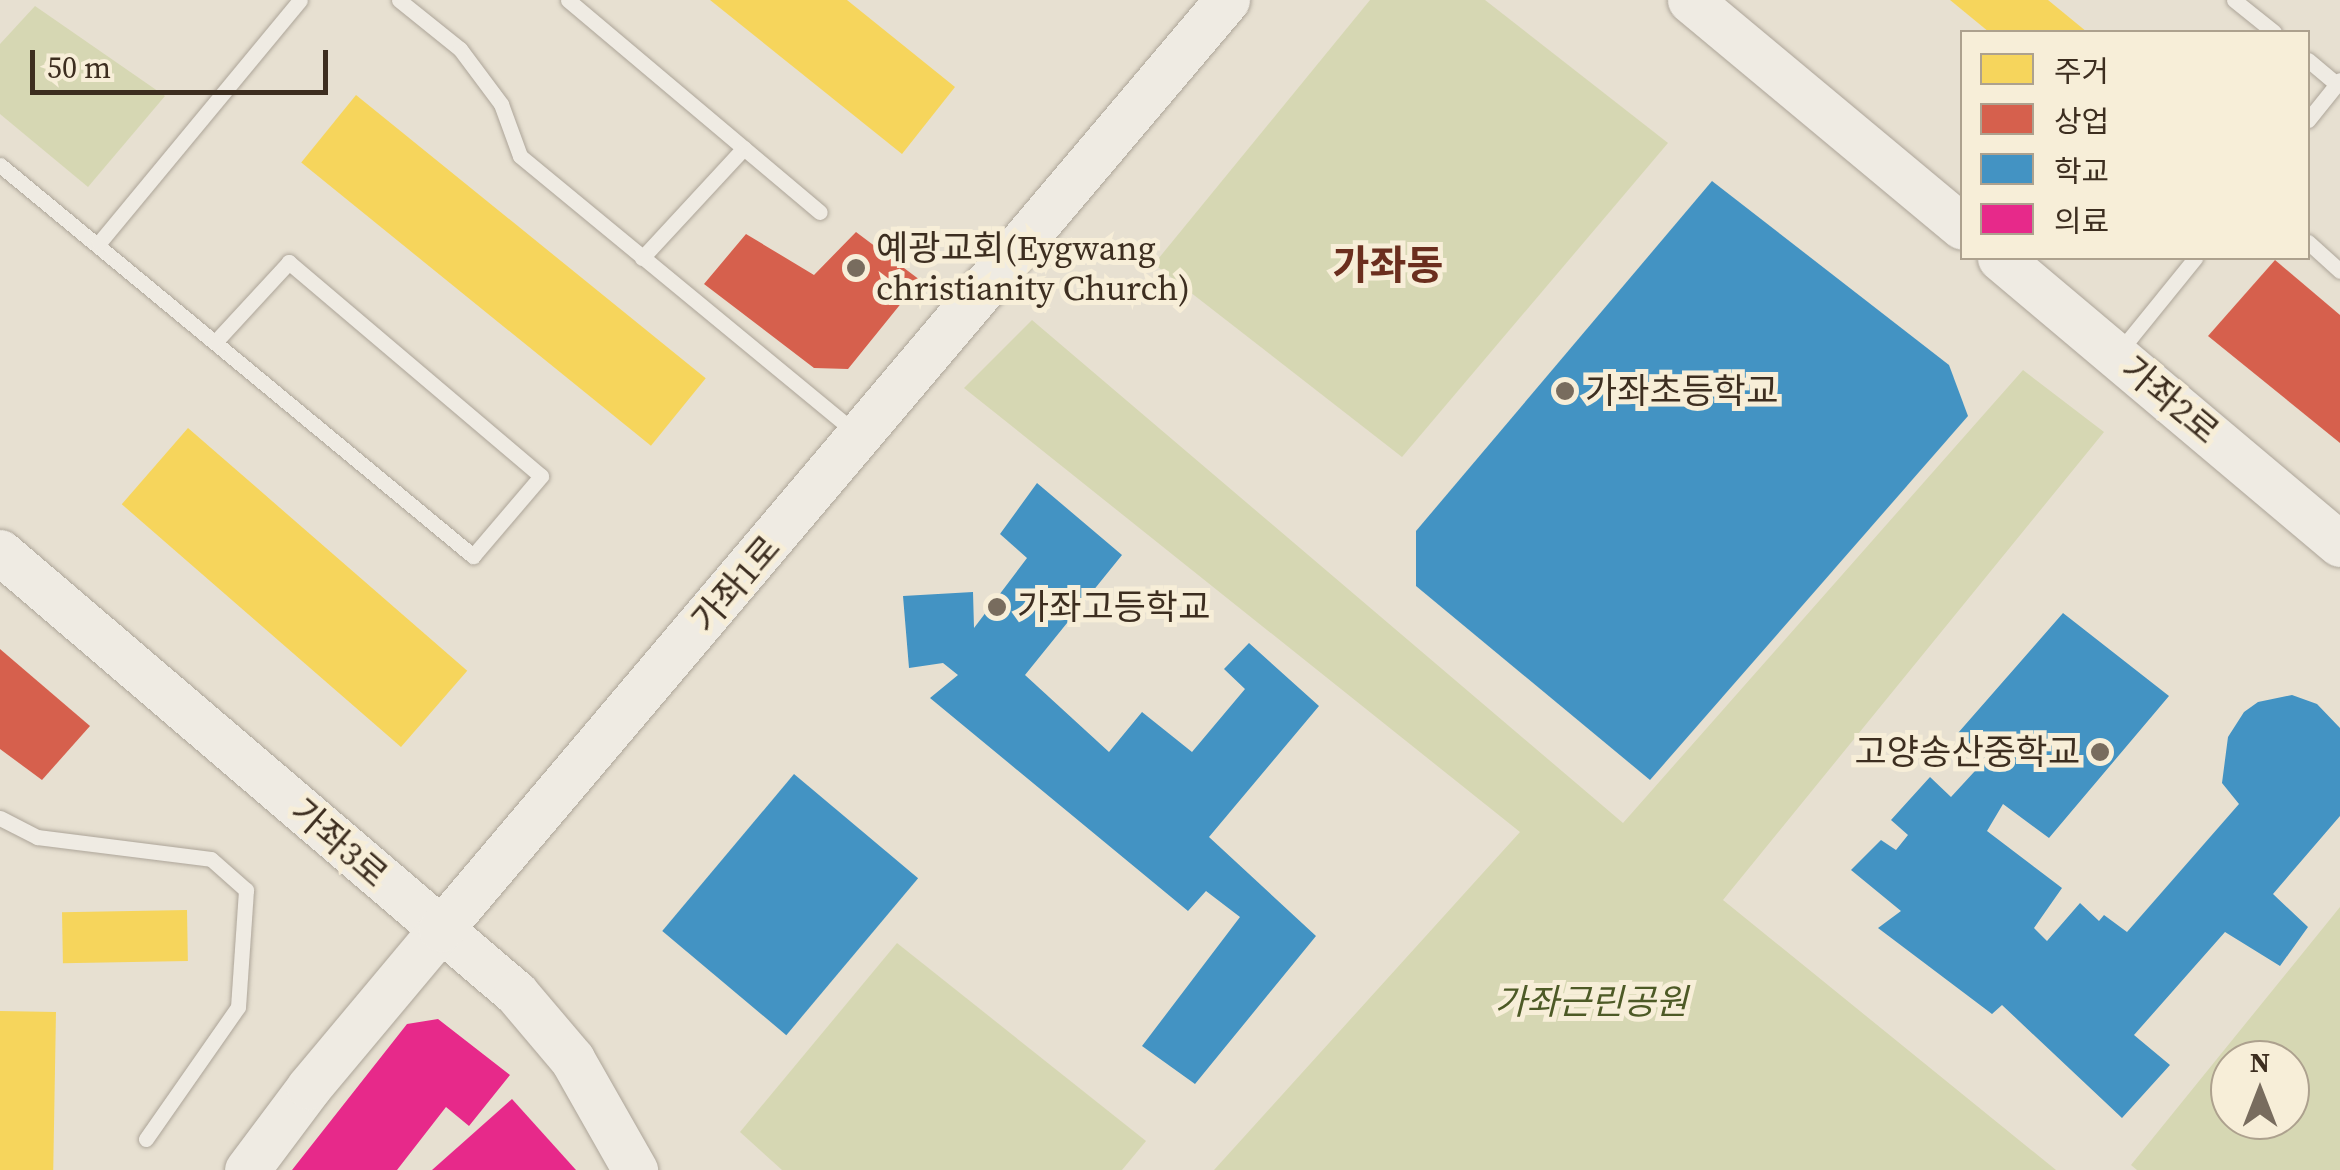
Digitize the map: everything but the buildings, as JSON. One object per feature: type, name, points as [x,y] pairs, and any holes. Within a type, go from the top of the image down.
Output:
[{"type":"street","name":"가좌1로","points":[[247,1170],[309,1087],[440,929],[861,438],[1228,0]]},
{"type":"street","points":[[1690,0],[1960,225]]},
{"type":"street","name":"가좌2로","points":[[2002,260],[2340,544]]},
{"type":"street","name":"가좌3로","points":[[3,560],[516,994],[552,1033],[635,1170]]},
{"type":"lane","points":[[99,243],[300,0]]},
{"type":"lane","points":[[399,0],[460,49],[501,104],[520,156],[861,438]]},
{"type":"lane","points":[[568,0],[820,212]]},
{"type":"lane","points":[[2234,0],[2272,30]]},
{"type":"lane","points":[[2310,61],[2338,82],[2310,117]]},
{"type":"lane","points":[[642,258],[744,148]]},
{"type":"lane","points":[[0,164],[473,556],[541,476],[289,262],[216,342]]},
{"type":"lane","points":[[2310,244],[2340,271]]},
{"type":"lane","points":[[2117,355],[2194,260]]},
{"type":"lane","points":[[0,818],[37,837],[211,859],[246,890],[238,1006],[146,1139]]},
{"type":"green space","points":[[1370,0],[1485,0],[1668,143],[1402,457],[1154,264]]},
{"type":"green space","points":[[35,6],[165,96],[88,187],[0,114],[0,44]]},
{"type":"green space","name":"가좌근린공원","points":[[1032,320],[1623,823],[2023,370],[2104,432],[1723,900],[2056,1170],[1214,1170],[1520,832],[964,388]]},
{"type":"green space","points":[[2340,907],[2340,1170],[2137,1170],[2131,1165],[2210,1067],[2210,1140],[2310,1140],[2310,1040],[2232,1040]]},
{"type":"green space","points":[[897,943],[1146,1141],[1122,1170],[782,1170],[740,1132]]},
{"type":"place","name":"예광교회(Eygwang christianity Church)","points":[[856,268]]},
{"type":"place","name":"가좌초등학교","points":[[1565,391]]},
{"type":"place","name":"가좌고등학교","points":[[997,607]]},
{"type":"place","name":"고양송산중학교","points":[[2100,752]]},
{"type":"district","name":"가좌동","points":[[1388,265]]}]
